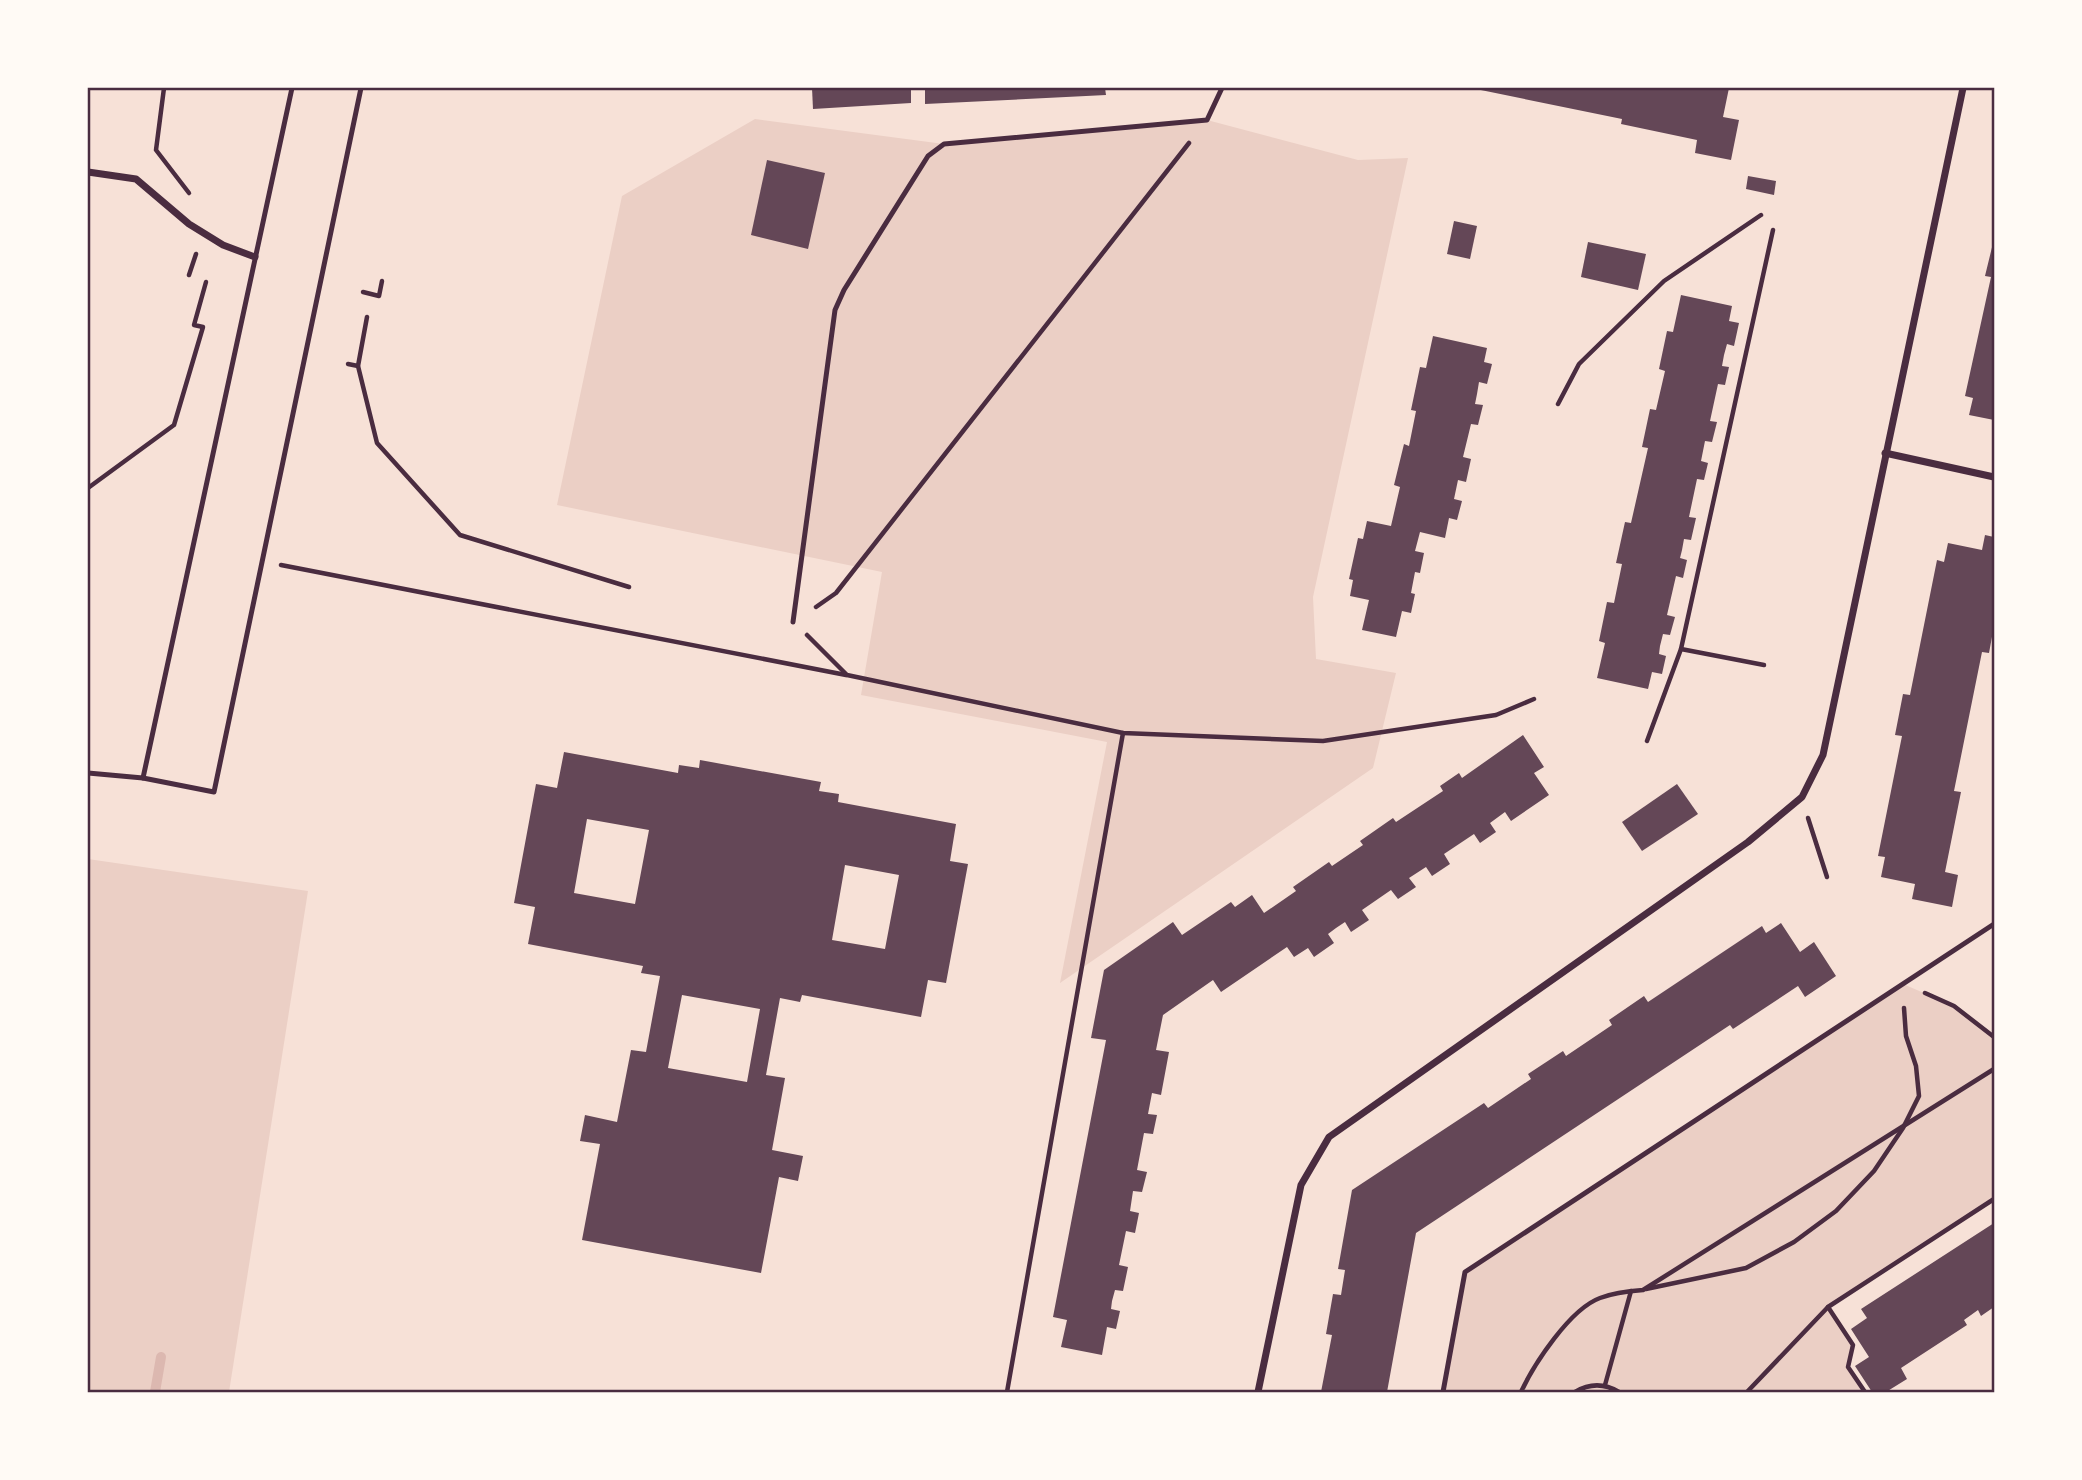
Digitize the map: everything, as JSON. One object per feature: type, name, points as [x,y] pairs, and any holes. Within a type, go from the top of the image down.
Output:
[{"type":"street","points":[[1258,1392],[1301,1185],[1329,1137],[1748,842],[1802,797],[1823,755],[1963,88]]},
{"type":"street","points":[[88,172],[136,179],[189,224],[223,245],[255,257]]},
{"type":"street","points":[[1885,453],[1994,477]]},
{"type":"lane","points":[[142,778],[292,88]]},
{"type":"lane","points":[[88,773],[142,778],[214,792],[361,88]]},
{"type":"lane","points":[[793,622],[835,310],[844,290],[928,156],[944,144],[1207,120],[1222,88]]},
{"type":"lane","points":[[1443,1392],[1465,1272],[1994,924]]},
{"type":"path","points":[[156,149],[164,88]]},
{"type":"path","points":[[847,675],[793,622],[836,593],[1207,120]]},
{"type":"path","points":[[1558,404],[1579,364],[1664,281],[1761,215]]},
{"type":"path","points":[[1647,741],[1681,649],[1773,230]]},
{"type":"path","points":[[363,292],[379,296],[382,281]]},
{"type":"path","points":[[88,488],[174,425],[203,327],[194,325],[206,282]]},
{"type":"path","points":[[367,317],[358,366],[377,443],[460,535],[629,587]]},
{"type":"path","points":[[348,364],[358,366]]},
{"type":"path","points":[[263,561],[847,675],[1123,733],[1323,741],[1496,715],[1534,699]]},
{"type":"path","points":[[1681,649],[1764,665]]},
{"type":"path","points":[[1007,1392],[1123,733]]},
{"type":"path","points":[[1802,797],[1827,877]]},
{"type":"path","points":[[1521,1392],[1533,1366],[1564,1326],[1598,1298],[1746,1268],[1794,1242],[1836,1211],[1874,1171],[1903,1128],[1919,1096],[1916,1066],[1906,1036],[1903,984],[1954,1006],[1994,1037]]},
{"type":"path","points":[[1643,1290],[1994,1069]]},
{"type":"path","points":[[1747,1392],[1828,1307],[1994,1199]]},
{"type":"path","points":[[1605,1385],[1631,1291]]},
{"type":"path","points":[[1828,1307],[1853,1345],[1848,1367],[1865,1392]]},
{"type":"path","points":[[1575,1392],[1590,1385],[1605,1385],[1619,1392]]},
{"type":"shaded area","points":[[755,119],[944,144],[1207,120],[1358,160],[1408,158],[1313,597],[1316,659],[1396,673],[1373,768],[1060,983],[1107,742],[861,695],[882,572],[557,505],[622,196]]},
{"type":"shaded area","points":[[88,859],[308,891],[229,1392],[88,1392]]},
{"type":"shaded area","points":[[1903,984],[1954,1006],[1994,1037],[1994,1199],[1828,1307],[1853,1345],[1848,1367],[1865,1392],[1443,1392],[1465,1272]]},
{"type":"building","points":[[812,88],[911,88],[911,103],[813,109]]},
{"type":"building","points":[[925,88],[1105,88],[1106,95],[925,104]]},
{"type":"building","points":[[1471,88],[1729,88],[1723,117],[1739,120],[1731,160],[1695,153],[1697,140],[1621,124],[1622,119]]},
{"type":"building","points":[[767,160],[825,173],[808,249],[751,235]]},
{"type":"building","points":[[1748,176],[1776,181],[1774,195],[1746,189]]},
{"type":"building","points":[[1454,221],[1477,226],[1470,259],[1447,254]]},
{"type":"building","points":[[1994,239],[1994,420],[1969,415],[1973,398],[1965,396],[1991,277],[1985,276]]},
{"type":"building","points":[[1588,242],[1646,254],[1638,290],[1581,277]]},
{"type":"building","points":[[1681,295],[1732,306],[1729,321],[1739,323],[1734,346],[1727,344],[1724,355],[1722,366],[1729,367],[1725,385],[1718,384],[1710,421],[1717,422],[1712,442],[1705,441],[1701,461],[1708,463],[1704,480],[1697,479],[1689,517],[1696,518],[1691,540],[1684,539],[1680,558],[1687,560],[1683,578],[1676,576],[1667,615],[1675,617],[1670,635],[1663,634],[1660,646],[1659,654],[1666,656],[1662,674],[1652,672],[1648,689],[1597,678],[1605,643],[1599,641],[1607,602],[1614,603],[1622,564],[1616,563],[1625,522],[1631,523],[1648,448],[1642,447],[1650,409],[1656,410],[1665,371],[1659,369],[1667,331],[1673,332]]},
{"type":"building","points":[[1433,336],[1487,348],[1484,362],[1492,364],[1487,384],[1479,382],[1475,404],[1483,405],[1478,425],[1471,424],[1463,457],[1471,459],[1466,482],[1458,480],[1454,499],[1462,501],[1457,520],[1449,518],[1445,538],[1420,532],[1415,551],[1424,553],[1420,573],[1415,572],[1411,593],[1415,594],[1411,613],[1402,611],[1396,637],[1362,630],[1369,600],[1350,596],[1353,580],[1349,579],[1358,538],[1363,539],[1367,521],[1391,526],[1400,487],[1394,485],[1404,444],[1409,446],[1416,411],[1411,410],[1420,367],[1426,368]]},
{"type":"building","points":[[1985,535],[1994,537],[1994,626],[1989,653],[1982,652],[1954,791],[1961,792],[1945,872],[1958,875],[1952,907],[1912,899],[1915,884],[1881,877],[1885,857],[1878,856],[1902,736],[1895,735],[1903,694],[1910,695],[1937,560],[1944,562],[1948,543],[1982,550]]},
{"type":"building","points":[[1523,735],[1544,767],[1534,773],[1549,795],[1511,821],[1505,812],[1490,823],[1496,832],[1480,843],[1474,834],[1444,854],[1450,864],[1432,876],[1426,867],[1409,878],[1416,887],[1398,899],[1391,890],[1362,910],[1369,920],[1351,932],[1345,922],[1336,928],[1328,934],[1334,943],[1314,957],[1308,948],[1294,957],[1287,947],[1221,992],[1213,980],[1163,1015],[1156,1050],[1169,1052],[1161,1095],[1152,1093],[1148,1114],[1157,1115],[1153,1134],[1144,1133],[1137,1170],[1147,1172],[1142,1192],[1133,1191],[1130,1211],[1139,1213],[1135,1233],[1126,1231],[1119,1265],[1128,1267],[1123,1291],[1115,1290],[1112,1301],[1111,1309],[1120,1311],[1116,1329],[1107,1327],[1102,1355],[1061,1347],[1067,1320],[1053,1317],[1106,1040],[1091,1038],[1104,970],[1173,922],[1182,935],[1231,902],[1235,907],[1252,895],[1264,913],[1296,891],[1293,887],[1329,862],[1332,866],[1363,845],[1360,841],[1393,818],[1396,822],[1443,791],[1440,786],[1459,773],[1462,778]]},
{"type":"building","points":[[564,752],[678,773],[679,765],[699,768],[700,760],[821,782],[819,791],[839,794],[838,802],[956,824],[950,861],[968,864],[946,983],[928,980],[921,1017],[802,995],[800,1002],[780,998],[766,1075],[785,1078],[772,1150],[803,1156],[798,1181],[779,1177],[761,1273],[582,1240],[600,1144],[580,1141],[585,1115],[617,1122],[631,1050],[646,1052],[660,976],[641,973],[643,966],[528,944],[535,907],[514,903],[536,784],[557,788]],"holes":[[[587,819],[649,830],[635,904],[574,893]],[[845,865],[899,875],[885,949],[832,940]],[[682,995],[760,1009],[747,1082],[668,1068]]]},
{"type":"building","points":[[1677,784],[1698,814],[1642,851],[1622,822]]},
{"type":"building","points":[[1781,923],[1800,952],[1814,942],[1836,976],[1805,997],[1798,986],[1733,1029],[1730,1025],[1416,1233],[1387,1392],[1321,1392],[1332,1335],[1326,1334],[1333,1294],[1341,1295],[1345,1270],[1338,1269],[1352,1190],[1484,1103],[1488,1108],[1531,1079],[1528,1074],[1563,1051],[1566,1056],[1612,1025],[1609,1020],[1644,996],[1648,1002],[1762,926],[1766,933]]},
{"type":"building","points":[[1994,1223],[1994,1307],[1981,1316],[1978,1310],[1964,1320],[1967,1325],[1901,1368],[1907,1379],[1886,1392],[1872,1392],[1855,1366],[1869,1357],[1851,1329],[1867,1318],[1861,1309]]},
{"type":"waterway","points":[[155,1392],[161,1357]]}]
